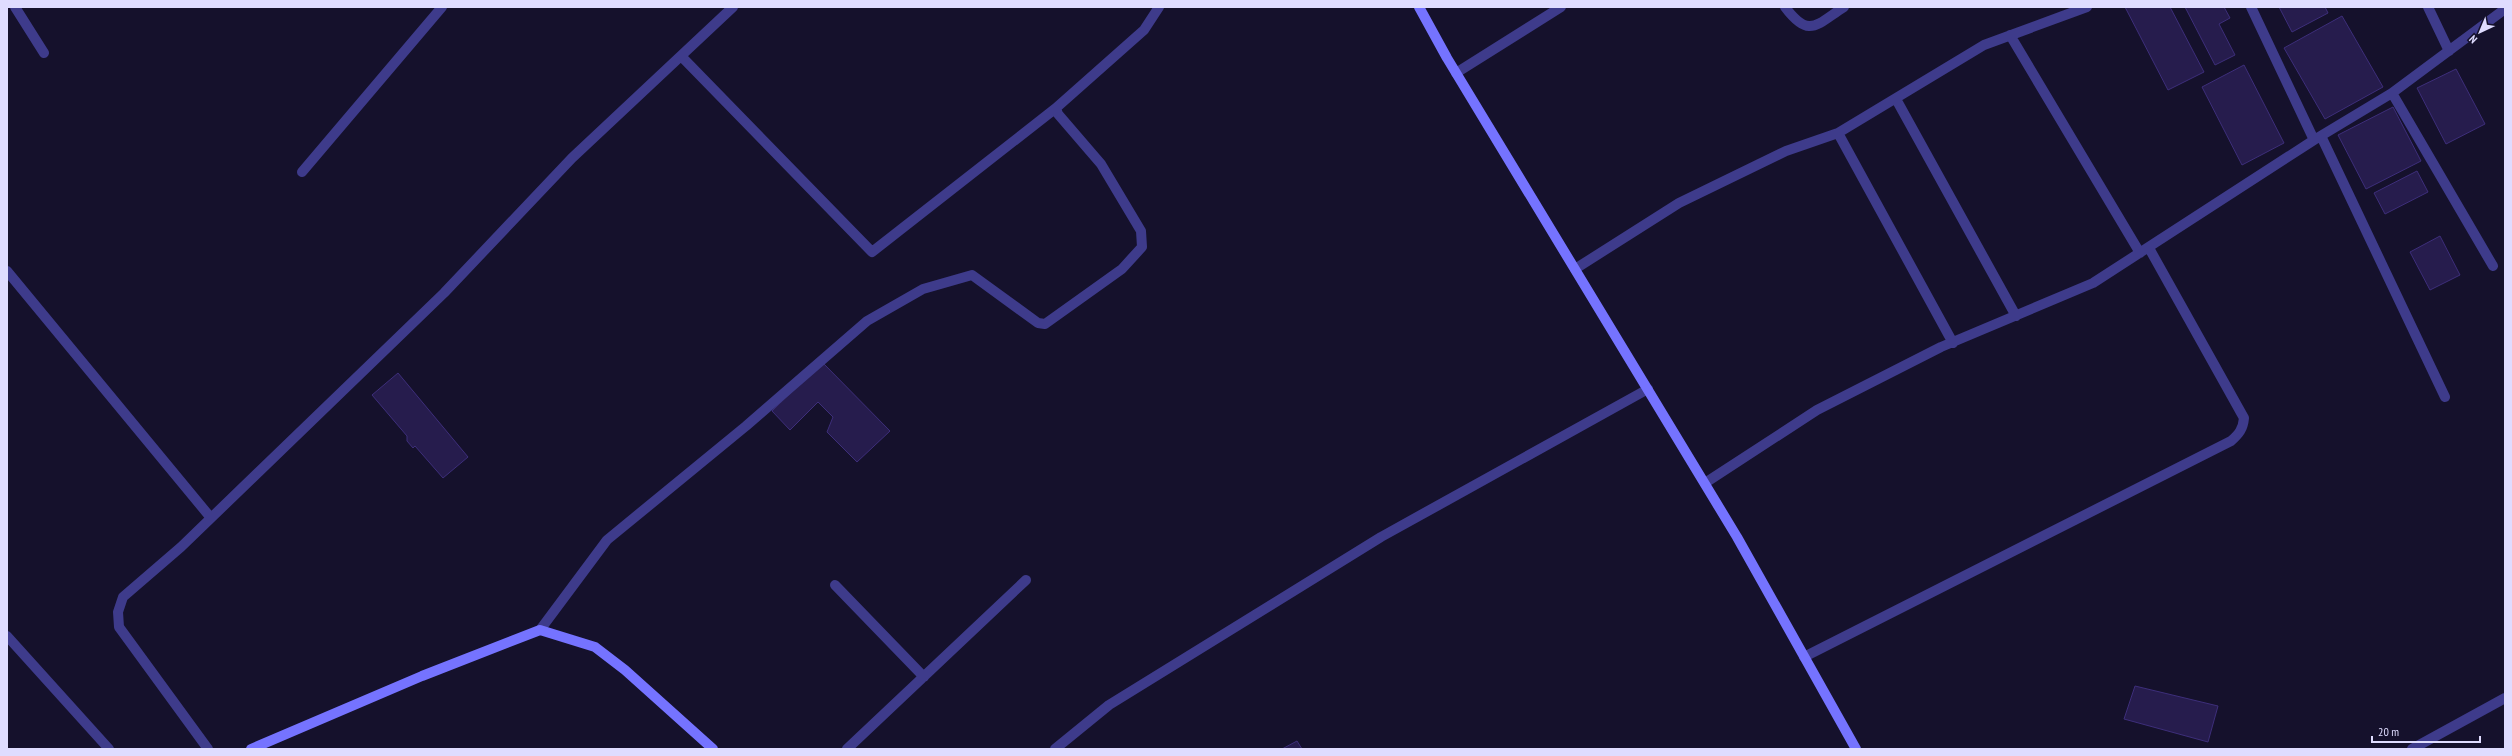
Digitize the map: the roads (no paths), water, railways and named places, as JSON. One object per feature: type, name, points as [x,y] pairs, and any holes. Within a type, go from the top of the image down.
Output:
[{"type":"street","points":[[15,7],[44,53]]},
{"type":"street","points":[[302,172],[442,7]]},
{"type":"street","points":[[208,749],[119,627],[118,612],[123,597],[181,547],[444,293],[572,158],[733,7]]},
{"type":"street","points":[[681,56],[872,252],[1056,108],[1144,30],[1160,7]]},
{"type":"street","points":[[1419,7],[1456,73],[1705,483],[1856,749]]},
{"type":"street","points":[[1456,73],[1561,7]]},
{"type":"street","points":[[1785,7],[1796,22],[1804,27],[1814,26],[1844,7]]},
{"type":"street","points":[[1576,269],[1678,203],[1786,151],[1838,133],[1984,45],[2087,7]]},
{"type":"street","points":[[2251,7],[2318,138],[2445,397]]},
{"type":"street","points":[[2428,7],[2448,51]]},
{"type":"street","points":[[1705,483],[1817,410],[1953,343],[2093,283],[2318,138],[2392,93],[2505,9]]},
{"type":"street","points":[[1804,657],[2231,442],[2243,427],[2244,418],[2144,251],[2010,35]]},
{"type":"street","points":[[2392,93],[2493,266]]},
{"type":"street","points":[[1896,99],[2016,316]]},
{"type":"street","points":[[251,749],[422,676],[540,630],[607,540],[746,426],[867,321],[923,289],[972,275],[1038,324],[1045,324],[1122,269],[1142,247],[1141,231],[1102,164],[1058,114],[1056,108]]},
{"type":"street","points":[[1838,133],[1953,343]]},
{"type":"street","points":[[7,271],[211,518]]},
{"type":"street","points":[[1055,749],[1109,705],[1381,537],[1648,389]]},
{"type":"street","points":[[847,749],[1026,580]]},
{"type":"street","points":[[835,585],[924,677]]},
{"type":"street","points":[[540,630],[595,647],[625,670],[713,749]]},
{"type":"street","points":[[7,636],[109,749]]},
{"type":"street","points":[[2412,749],[2505,698]]}]
